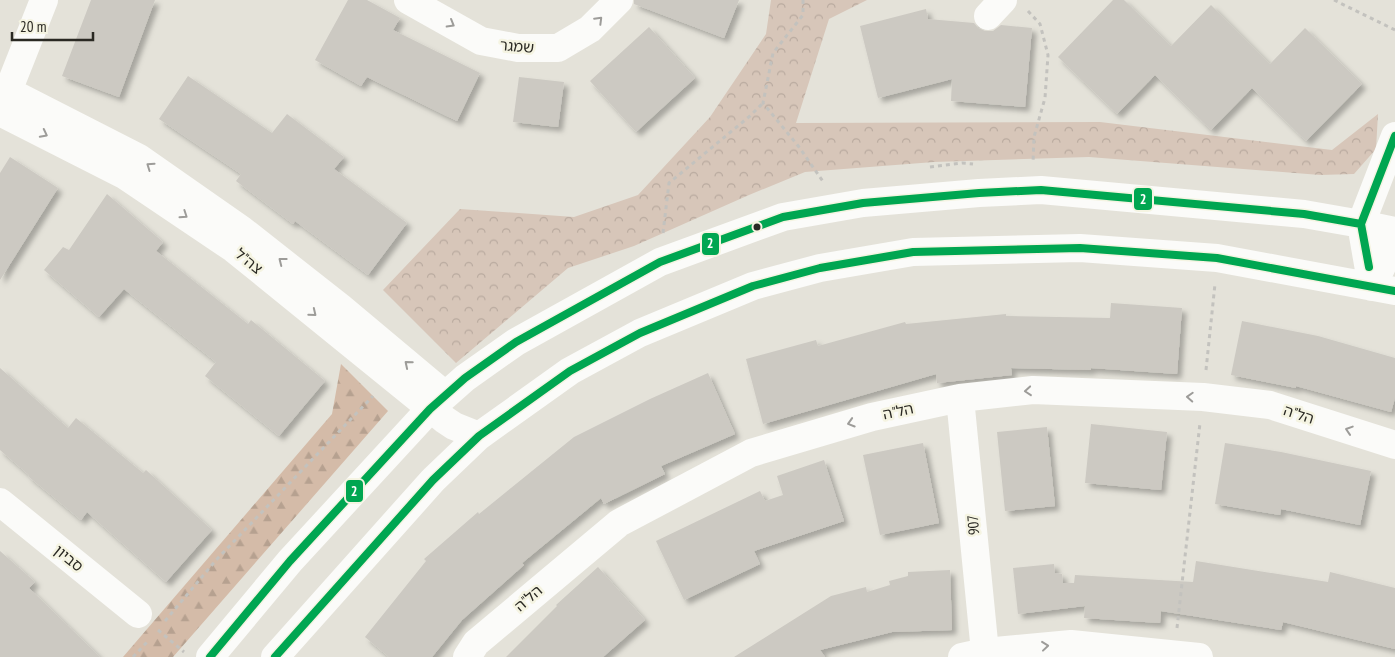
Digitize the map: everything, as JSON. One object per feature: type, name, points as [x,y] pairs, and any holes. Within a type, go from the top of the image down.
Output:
[{"type":"street","points":[[2,99],[44,0]]},
{"type":"street","name":"שמגר","points":[[408,0],[481,41],[518,48],[558,48],[590,29],[619,0]]},
{"type":"street","name":"צה\"ל","points":[[2,99],[138,158],[242,230],[340,307],[438,402],[454,426],[480,436]]},
{"type":"street","points":[[1384,289],[1361,224],[1395,136]]},
{"type":"street","points":[[210,657],[290,561],[438,402],[465,378],[516,342],[660,262],[783,218],[863,204],[979,193],[1041,190],[1304,214],[1395,231]]},
{"type":"street","points":[[1384,289],[1395,239]]},
{"type":"street","points":[[275,657],[433,480],[480,436],[570,371],[640,332],[753,286],[820,268],[913,252],[1080,248],[1217,258],[1384,289]]},
{"type":"street","name":"הל\"ה","points":[[466,657],[476,643],[619,522],[751,453],[872,417],[960,398],[1033,390],[1203,398],[1270,405],[1395,445]]},
{"type":"street","name":"907","points":[[960,398],[973,655]]},
{"type":"street","name":"סביון","points":[[0,502],[138,614]]},
{"type":"street","points":[[973,655],[1070,644],[1105,652],[1187,655]]},
{"type":"path","points":[[660,262],[669,183],[763,103],[773,53],[803,16],[802,0]]},
{"type":"path","points":[[1334,0],[1395,30]]},
{"type":"path","points":[[1005,7],[1040,24],[1048,55],[1045,98],[1034,138],[1032,168],[1041,190]]},
{"type":"path","points":[[763,103],[799,147],[825,184]]},
{"type":"path","points":[[1187,655],[1203,398],[1217,258]]},
{"type":"path","points":[[138,614],[191,657]]},
{"type":"green space","points":[[771,0],[867,0],[829,19],[796,123],[1100,122],[1332,150],[1378,114],[1376,149],[1354,174],[1320,175],[1089,157],[934,162],[805,172],[634,246],[568,268],[456,363],[383,290],[460,209],[574,217],[638,195],[710,117],[766,34]]},
{"type":"green space","points":[[341,364],[388,411],[173,657],[123,657],[332,414]]},
{"type":"building","points":[[91,0],[155,0],[119,97],[62,76]]},
{"type":"building","points":[[348,0],[367,0],[400,18],[393,30],[480,73],[457,121],[367,77],[361,86],[315,60]]},
{"type":"building","points":[[634,0],[739,0],[724,38],[634,4]]},
{"type":"building","points":[[1113,0],[1124,0],[1171,46],[1211,5],[1270,64],[1305,28],[1362,84],[1306,141],[1252,88],[1211,130],[1155,75],[1117,114],[1058,57]]},
{"type":"building","points":[[926,9],[928,19],[974,23],[978,28],[985,31],[993,31],[1001,25],[1032,28],[1025,107],[951,101],[952,79],[878,98],[860,26]]},
{"type":"building","points":[[649,27],[695,78],[636,132],[590,81]]},
{"type":"building","points":[[188,76],[272,133],[287,114],[344,157],[334,169],[407,223],[368,275],[295,221],[293,224],[236,181],[241,174],[159,119]]},
{"type":"building","points":[[519,77],[564,82],[558,127],[513,122]]},
{"type":"building","points":[[10,157],[58,188],[0,280],[0,173]]},
{"type":"building","points":[[107,194],[163,242],[156,251],[248,324],[251,320],[325,381],[279,436],[205,376],[216,362],[124,289],[99,317],[44,270],[63,247],[69,250]]},
{"type":"building","points":[[1111,303],[1182,308],[1177,374],[1091,368],[1091,370],[1011,368],[1012,375],[937,383],[936,374],[763,424],[746,359],[816,340],[818,346],[905,322],[906,324],[1006,314],[1006,316],[1110,318]]},
{"type":"building","points":[[1242,321],[1318,336],[1395,358],[1395,398],[1391,412],[1296,386],[1296,388],[1231,375]]},
{"type":"building","points":[[0,368],[68,428],[76,418],[143,473],[146,470],[212,530],[166,582],[87,512],[81,520],[0,450]]},
{"type":"building","points":[[708,373],[735,434],[661,466],[665,474],[604,504],[601,498],[522,563],[524,565],[462,620],[432,657],[389,657],[365,637],[426,561],[424,559],[478,512],[479,514],[574,437],[650,399]]},
{"type":"building","points":[[1091,424],[1167,432],[1161,490],[1085,483]]},
{"type":"building","points":[[1047,427],[1055,506],[1005,511],[997,432]]},
{"type":"building","points":[[923,443],[939,523],[880,535],[863,455]]},
{"type":"building","points":[[1225,443],[1281,452],[1371,471],[1360,525],[1281,509],[1280,515],[1215,504]]},
{"type":"building","points":[[824,460],[844,521],[754,551],[760,564],[684,600],[656,541],[760,491],[765,501],[783,495],[777,476]]},
{"type":"building","points":[[0,551],[35,582],[29,588],[100,657],[0,657]]},
{"type":"building","points":[[1196,561],[1328,582],[1330,572],[1395,588],[1395,649],[1283,622],[1281,630],[1161,611],[1160,623],[1084,618],[1085,606],[1018,614],[1013,568],[1054,564],[1055,573],[1062,574],[1063,583],[1074,583],[1075,575],[1193,582]]},
{"type":"building","points":[[598,567],[645,620],[603,657],[506,657],[556,605]]},
{"type":"building","points":[[950,570],[952,630],[892,632],[820,650],[825,657],[734,657],[831,596],[866,587],[867,592],[890,585],[889,581],[908,576],[908,572]]},
{"type":"transit line","name":"2","points":[[1369,267],[1361,224],[1395,136]]},
{"type":"transit line","name":"2","points":[[210,657],[290,561],[430,409],[465,378],[516,342],[660,262],[783,217],[863,203],[979,193],[1041,190],[1304,214],[1361,224]]},
{"type":"transit line","name":"2","points":[[275,657],[433,480],[479,436],[570,371],[640,333],[753,286],[820,268],[913,252],[1080,248],[1217,258],[1395,291]]}]
